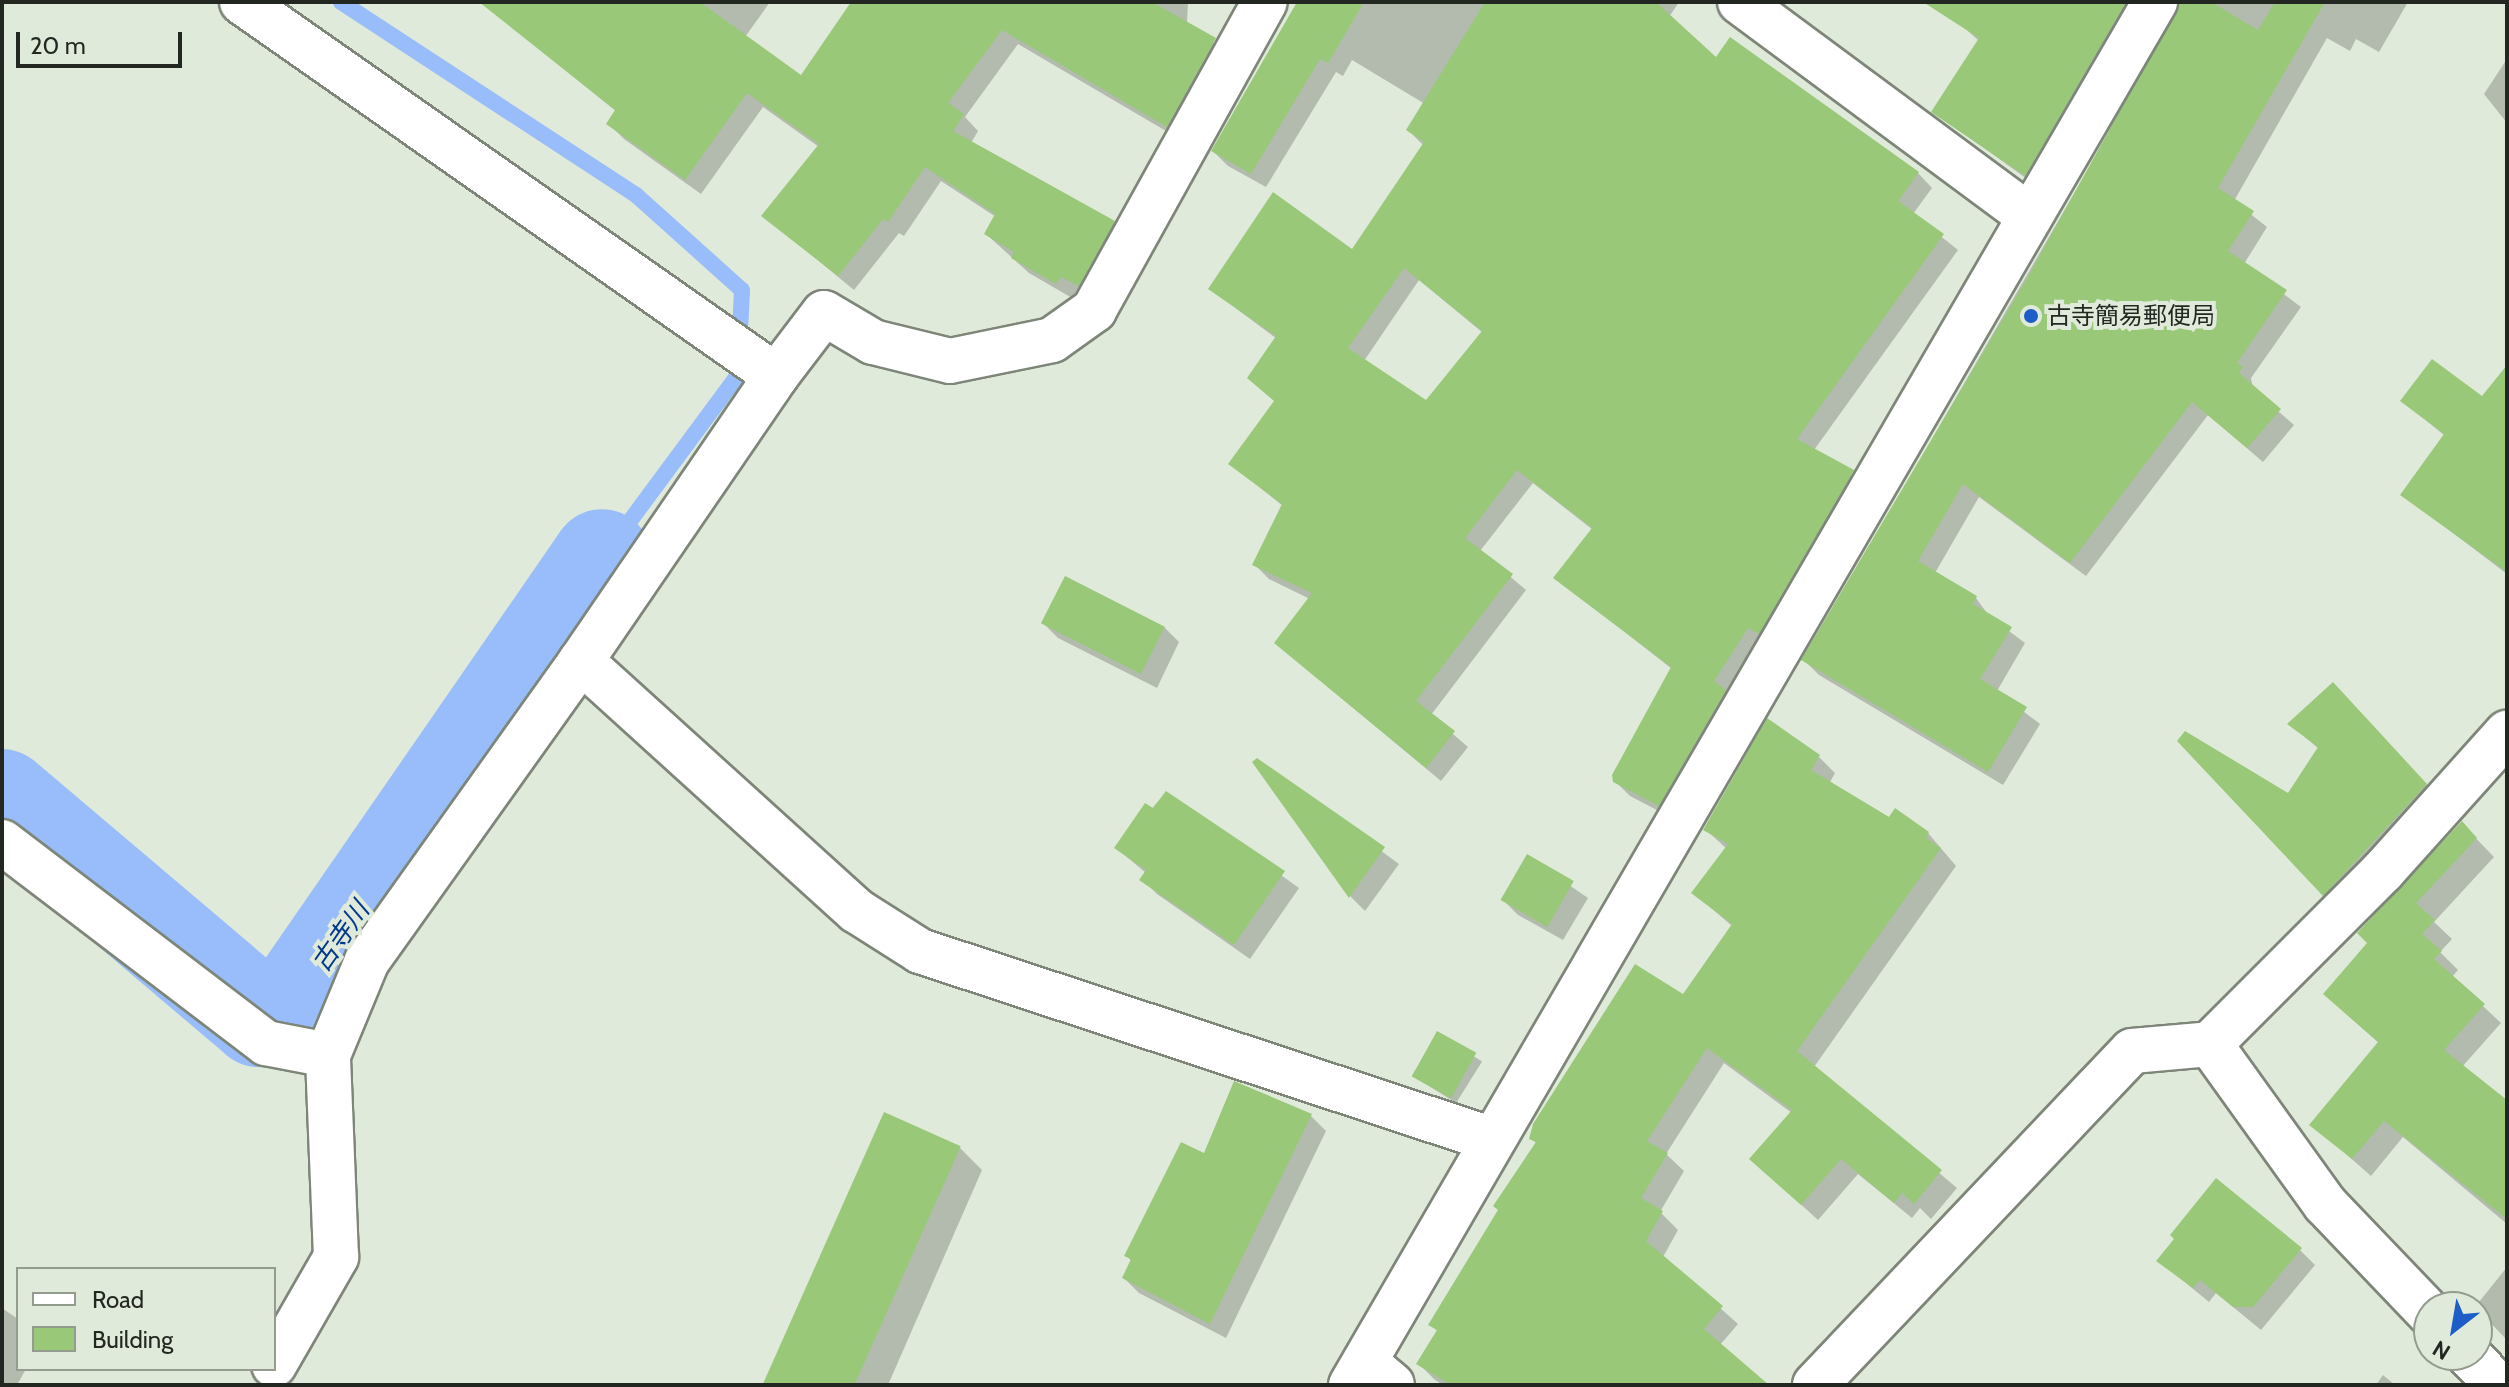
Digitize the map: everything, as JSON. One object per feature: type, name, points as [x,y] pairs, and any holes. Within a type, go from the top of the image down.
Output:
[{"type":"street","points":[[242,2],[776,376]]},
{"type":"street","points":[[276,1362],[336,1257],[328,1055],[367,961],[581,661],[776,376],[824,313],[873,342],[950,361],[1052,340],[1094,310],[1265,2]]},
{"type":"street","points":[[1740,2],[2029,216]]},
{"type":"street","points":[[1369,1377],[1493,1140],[2155,2]]},
{"type":"street","points":[[581,661],[857,911],[920,951],[1493,1140]]},
{"type":"street","points":[[1815,1385],[2132,1051],[2210,1044],[2383,871],[2507,733]]},
{"type":"street","points":[[2,842],[266,1043],[328,1055]]},
{"type":"street","points":[[2210,1044],[2325,1204],[2413,1296]]},
{"type":"building","points":[[479,2],[700,2],[801,75],[851,2],[1152,2],[1216,38],[1167,127],[1002,30],[948,103],[964,114],[953,131],[1115,221],[1079,286],[1061,277],[1056,284],[1011,258],[1014,252],[984,234],[995,214],[925,167],[888,222],[883,219],[838,276],[761,216],[819,144],[747,93],[685,180],[606,124],[615,110]]},
{"type":"building","points":[[1297,2],[1364,2],[1328,63],[1320,59],[1251,174],[1211,151]]},
{"type":"building","points":[[1485,2],[1656,2],[1716,57],[1730,37],[1919,172],[1898,201],[1944,234],[1797,439],[1854,470],[1759,634],[1748,628],[1714,681],[1726,690],[1659,806],[1613,782],[1612,775],[1671,667],[1553,578],[1592,528],[1517,470],[1465,538],[1513,574],[1416,701],[1455,731],[1426,768],[1274,643],[1312,593],[1252,565],[1282,504],[1228,464],[1274,401],[1247,378],[1276,336],[1208,289],[1273,192],[1352,249],[1424,142],[1406,130]],"holes":[[[1404,268],[1482,331],[1426,400],[1348,348]]]},
{"type":"building","points":[[1923,2],[2126,2],[2025,176],[1931,112],[1979,38]]},
{"type":"building","points":[[2180,2],[2211,2],[2258,30],[2275,2],[2325,2],[2218,188],[2254,211],[2228,251],[2287,290],[2237,363],[2243,367],[2239,373],[2281,409],[2247,448],[2192,402],[2070,563],[1963,484],[1918,561],[1977,596],[1973,604],[2012,627],[1980,679],[2027,707],[1988,772],[1801,660],[2029,275]]},
{"type":"building","points":[[2432,359],[2482,396],[2507,365],[2507,572],[2400,495],[2444,434],[2400,401]]},
{"type":"building","points":[[1065,576],[1165,627],[1141,674],[1041,623]]},
{"type":"building","points":[[2333,682],[2427,784],[2323,896],[2177,741],[2185,731],[2288,793],[2318,747],[2287,724]]},
{"type":"building","points":[[1767,718],[1820,755],[1811,770],[1889,817],[1895,808],[1929,832],[1926,838],[1941,848],[1797,1051],[1942,1170],[1914,1204],[1902,1193],[1894,1203],[1841,1159],[1801,1205],[1749,1159],[1792,1110],[1707,1048],[1647,1141],[1668,1153],[1641,1198],[1663,1211],[1646,1241],[1723,1306],[1704,1329],[1769,1385],[1451,1385],[1416,1364],[1437,1330],[1428,1325],[1498,1210],[1493,1206],[1536,1142],[1529,1139],[1533,1124],[1635,964],[1683,994],[1732,924],[1691,893],[1728,844],[1703,830]]},
{"type":"building","points":[[1257,758],[1385,847],[1349,898],[1252,762]]},
{"type":"building","points":[[1166,791],[1285,871],[1234,945],[1139,880],[1146,870],[1114,848],[1145,803],[1153,808]]},
{"type":"building","points":[[2462,821],[2477,838],[2416,903],[2435,920],[2422,934],[2442,951],[2434,959],[2485,1004],[2444,1050],[2507,1100],[2507,1219],[2384,1121],[2352,1159],[2309,1125],[2378,1042],[2323,994],[2367,943],[2357,933]]},
{"type":"building","points":[[1527,854],[1574,881],[1547,927],[1500,900]]},
{"type":"building","points":[[1437,1031],[1476,1053],[1451,1098],[1412,1076]]},
{"type":"building","points":[[1234,1081],[1312,1114],[1210,1324],[1122,1278],[1131,1259],[1124,1256],[1181,1142],[1204,1153]]},
{"type":"building","points":[[884,1112],[961,1146],[854,1385],[763,1384]]},
{"type":"building","points":[[2216,1178],[2302,1248],[2253,1307],[2233,1307],[2200,1280],[2193,1288],[2156,1261],[2174,1239],[2170,1235]]},
{"type":"waterway","points":[[341,2],[636,195],[742,290],[738,375],[602,559]]},
{"type":"waterway","name":"古寺川","points":[[2,799],[259,1017],[287,1015],[602,559]]},
{"type":"place","name":"古寺簡易郵便局","points":[[2031,316]]}]
